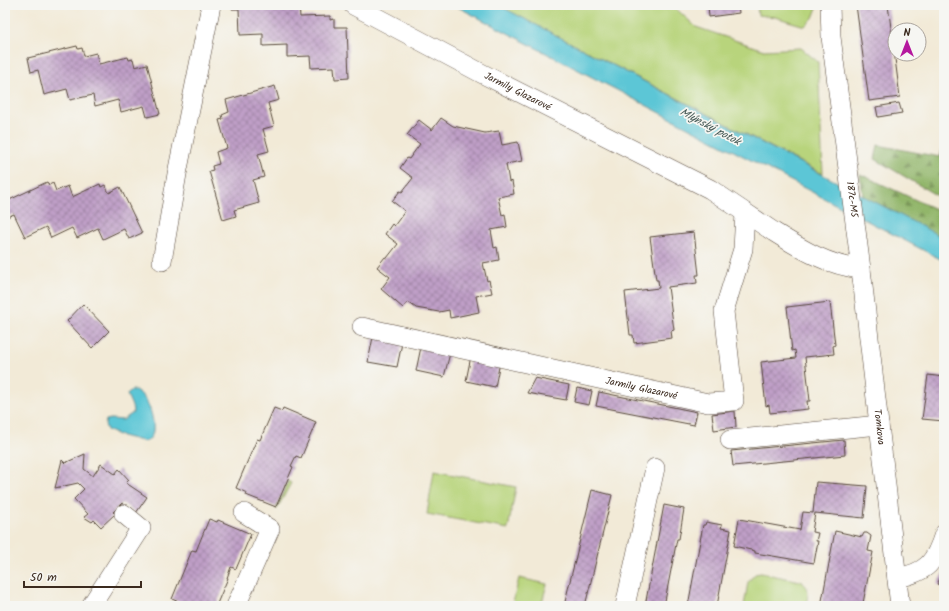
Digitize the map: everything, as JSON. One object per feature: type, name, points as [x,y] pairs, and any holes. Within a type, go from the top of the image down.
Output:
[{"type":"street","points":[[162,261],[177,174],[211,5]]},
{"type":"street","name":"Jarmily Glazarové","points":[[352,5],[481,73],[710,189],[799,247],[825,261],[843,267],[861,269]]},
{"type":"street","name":"187c-M5","points":[[830,5],[831,37],[857,240]]},
{"type":"street","name":"Jarmily Glazarové","points":[[362,327],[708,404],[734,401],[724,311],[743,249],[745,213]]},
{"type":"street","name":"Tomkova","points":[[857,240],[900,606]]},
{"type":"street","points":[[730,440],[879,425]]},
{"type":"street","points":[[625,606],[655,468]]},
{"type":"street","points":[[236,606],[270,530],[244,513]]},
{"type":"street","points":[[91,606],[142,528],[124,514]]},
{"type":"street","points":[[897,578],[916,573],[930,564],[938,552],[944,534]]},
{"type":"green space","points":[[498,5],[672,5],[696,27],[764,50],[801,48],[818,62],[823,174]]},
{"type":"green space","points":[[757,5],[818,5],[813,18],[805,26],[775,17],[758,15]]},
{"type":"green space","points":[[944,144],[944,200],[875,159],[878,145],[940,157]]},
{"type":"green space","points":[[860,174],[944,213],[944,238],[863,196]]},
{"type":"green space","points":[[434,471],[516,487],[508,529],[427,514]]},
{"type":"green space","points":[[288,481],[291,483],[276,509]]},
{"type":"green space","points":[[761,573],[800,581],[803,583],[808,592],[806,606],[744,606],[748,582],[755,574]]},
{"type":"green space","points":[[519,578],[547,584],[541,606],[512,606]]},
{"type":"water","name":"Mlýnský potok","points":[[454,5],[498,5],[944,238],[944,261]]},
{"type":"water","points":[[131,390],[137,391],[143,396],[151,412],[153,421],[152,436],[146,441],[115,434],[107,430],[105,425],[106,420],[123,420],[133,413],[132,405],[127,394]]},
{"type":"building","points":[[5,5],[9,5],[5,13]]},
{"type":"building","points":[[232,5],[299,5],[300,17],[330,16],[330,20],[334,19],[334,27],[347,27],[349,78],[335,79],[334,67],[311,68],[310,56],[287,57],[287,45],[263,46],[263,34],[240,35],[239,9],[232,9]]},
{"type":"building","points":[[708,5],[738,5],[739,13],[709,17]]},
{"type":"building","points":[[856,5],[888,5],[890,22],[887,22],[887,62],[895,62],[900,97],[869,101]]},
{"type":"building","points":[[77,46],[78,49],[82,48],[84,56],[96,53],[99,64],[128,57],[129,60],[133,59],[135,67],[147,64],[160,114],[147,117],[144,106],[121,112],[118,100],[95,106],[93,95],[70,100],[67,89],[44,95],[38,70],[31,72],[28,58]]},
{"type":"building","points":[[275,86],[279,100],[268,103],[274,126],[263,129],[269,151],[258,154],[264,177],[253,180],[259,203],[234,210],[236,216],[223,220],[209,171],[213,170],[212,166],[219,164],[216,152],[227,148],[219,120],[223,119],[222,115],[229,112],[226,100]]},
{"type":"building","points":[[899,103],[902,113],[878,117],[876,107]]},
{"type":"building","points":[[441,118],[453,126],[485,133],[499,131],[502,145],[518,142],[522,161],[506,164],[509,182],[512,181],[514,194],[498,197],[502,215],[505,214],[507,227],[491,230],[494,248],[497,247],[499,260],[483,263],[487,281],[489,280],[492,293],[476,296],[479,312],[450,318],[449,310],[439,312],[416,308],[408,302],[403,308],[381,289],[390,277],[377,267],[385,257],[387,258],[398,244],[385,234],[392,224],[394,226],[405,211],[392,201],[400,191],[402,192],[413,178],[400,168],[420,144],[407,135],[419,120],[432,130]]},
{"type":"building","points":[[47,182],[49,185],[53,183],[56,191],[68,186],[72,197],[100,184],[101,187],[105,185],[109,193],[120,187],[142,233],[129,239],[124,229],[103,239],[98,228],[77,238],[72,228],[51,238],[46,227],[25,237],[14,214],[7,217],[5,212],[5,202]]},
{"type":"building","points":[[694,232],[699,275],[696,275],[697,283],[668,287],[674,330],[671,331],[672,338],[634,343],[633,335],[630,335],[625,292],[659,288],[658,280],[656,280],[650,237]]},
{"type":"building","points":[[830,302],[835,345],[833,346],[834,354],[805,357],[810,401],[807,401],[808,409],[770,413],[769,405],[766,406],[761,362],[796,358],[795,350],[792,351],[787,307]]},
{"type":"building","points":[[83,304],[109,331],[92,348],[67,321]]},
{"type":"building","points":[[373,337],[402,343],[397,367],[368,362]]},
{"type":"building","points":[[421,347],[450,353],[444,377],[416,371]]},
{"type":"building","points":[[471,356],[500,362],[495,387],[466,381]]},
{"type":"building","points":[[928,375],[944,377],[944,421],[922,419]]},
{"type":"building","points":[[535,378],[569,385],[566,400],[527,393]]},
{"type":"building","points":[[577,388],[592,391],[589,405],[574,402]]},
{"type":"building","points":[[599,392],[697,412],[694,425],[596,406]]},
{"type":"building","points":[[274,408],[282,411],[283,408],[316,422],[301,458],[296,456],[291,466],[293,467],[276,507],[246,495],[247,493],[236,488],[257,439],[260,440]]},
{"type":"building","points":[[735,411],[736,427],[714,430],[712,414]]},
{"type":"building","points":[[844,440],[845,455],[733,466],[731,451]]},
{"type":"building","points":[[85,454],[84,469],[93,476],[101,464],[115,474],[119,469],[129,480],[126,483],[147,497],[136,513],[122,503],[113,512],[115,514],[101,527],[94,520],[92,522],[84,517],[88,514],[74,499],[84,489],[78,483],[55,488],[62,460],[65,463]]},
{"type":"building","points":[[816,482],[867,486],[864,518],[815,513],[812,532],[818,533],[816,541],[818,541],[814,563],[755,553],[755,551],[734,546],[739,519],[800,530],[803,512],[813,513]]},
{"type":"building","points":[[592,490],[612,495],[585,606],[564,606]]},
{"type":"building","points":[[664,505],[684,509],[679,539],[677,539],[664,606],[645,606]]},
{"type":"building","points":[[209,519],[217,522],[218,520],[251,534],[236,569],[231,567],[216,606],[182,606],[183,604],[172,599],[192,550],[196,551]]},
{"type":"building","points":[[706,522],[722,525],[721,528],[731,530],[717,606],[688,606],[703,525],[705,525]]},
{"type":"building","points":[[835,531],[862,537],[864,533],[867,533],[871,536],[868,551],[873,552],[863,603],[866,604],[866,606],[821,606]]},
{"type":"building","points":[[944,571],[944,587],[937,584]]}]
